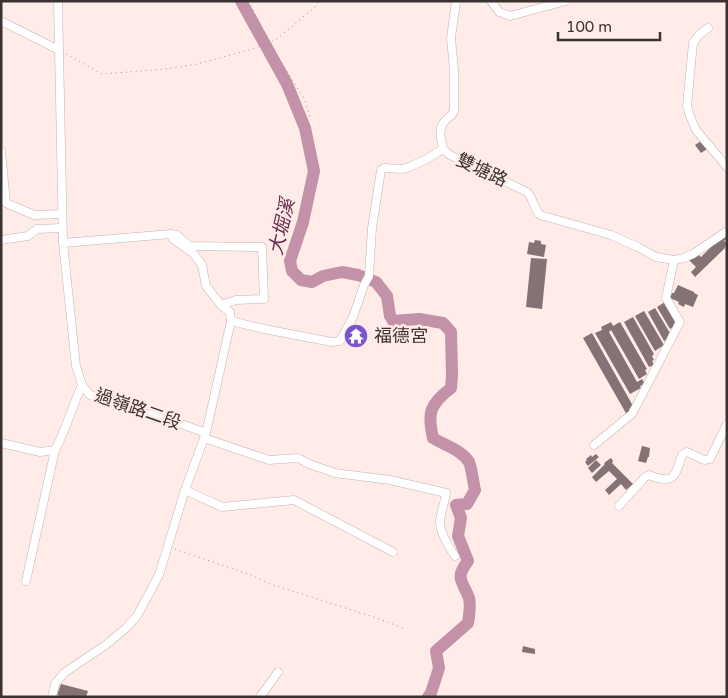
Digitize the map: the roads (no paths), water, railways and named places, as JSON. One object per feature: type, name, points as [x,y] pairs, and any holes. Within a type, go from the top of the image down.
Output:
[{"type":"street","name":"過嶺路二段","points":[[58,1],[62,228],[76,366],[82,385],[90,395],[184,425],[269,460],[298,458],[309,464],[336,473],[390,480],[446,492],[440,525],[454,556]]},
{"type":"street","points":[[443,149],[440,128],[443,122],[453,114],[454,110],[454,70],[451,38],[456,1]]},
{"type":"street","points":[[491,1],[499,12],[510,16],[566,1]]},
{"type":"street","points":[[1,21],[59,50]]},
{"type":"street","points":[[708,28],[692,43],[687,106],[696,130],[727,167]]},
{"type":"street","name":"雙塘路","points":[[232,321],[264,329],[336,342],[340,341],[350,325],[364,284],[369,276],[372,228],[381,170],[384,168],[403,169],[417,165],[443,149],[527,192],[533,199],[535,208],[540,215],[611,235],[656,257],[674,260]]},
{"type":"street","points":[[1,151],[6,203],[34,215],[62,214]]},
{"type":"street","points":[[1,240],[28,236],[36,230],[62,228]]},
{"type":"street","points":[[594,445],[632,414],[680,322],[666,298],[674,260],[693,254],[727,231]]},
{"type":"street","points":[[52,697],[55,684],[64,673],[107,644],[137,616],[160,575],[185,490],[205,435],[232,321],[230,312],[221,305],[206,286],[202,264],[193,252],[173,239],[171,234]]},
{"type":"street","points":[[63,243],[171,234],[177,235],[189,246],[262,247],[264,299],[236,300],[221,305]]},
{"type":"street","points":[[26,581],[54,450],[62,437],[82,385]]},
{"type":"street","points":[[619,506],[645,477],[649,475],[667,480],[676,473],[684,453],[687,452],[704,460],[710,460],[727,424]]},
{"type":"street","points":[[1,442],[40,452],[54,450]]},
{"type":"street","points":[[185,490],[222,507],[294,500],[393,552]]},
{"type":"street","points":[[260,697],[278,672]]},
{"type":"waterway","name":"大堀溪","points":[[241,1],[287,84],[305,128],[314,171],[303,222],[290,261],[292,271],[301,280],[312,282],[323,276],[342,272],[358,275],[376,282],[387,296],[390,316],[393,321],[419,319],[443,323],[451,332],[451,388],[434,404],[430,422],[433,438],[462,454],[469,462],[472,472],[475,490],[467,504],[456,505],[461,518],[458,536],[468,561],[461,572],[461,580],[469,598],[470,610],[468,623],[436,651],[439,668],[428,697]]},
{"type":"place","name":"福德宮","points":[[356,336]]}]
